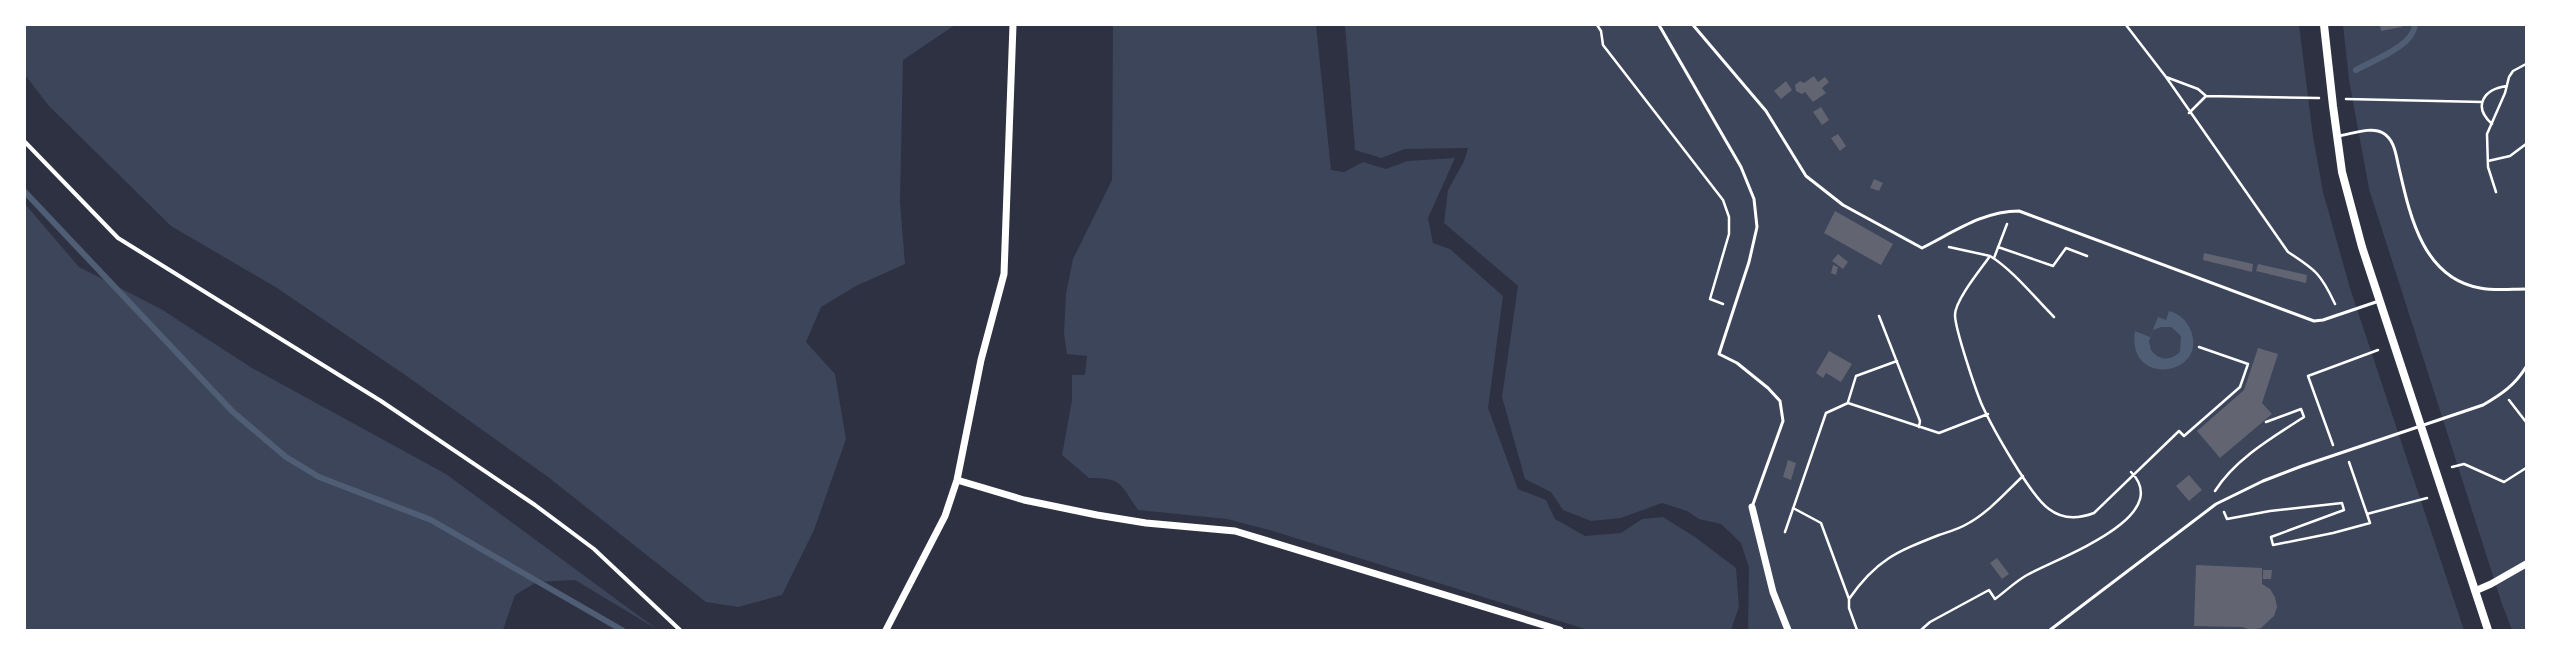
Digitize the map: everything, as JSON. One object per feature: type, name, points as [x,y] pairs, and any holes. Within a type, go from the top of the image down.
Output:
[{"type":"main road","points":[[2324,25],[2337,136],[2351,204],[2379,300],[2488,630]]},
{"type":"street","points":[[886,630],[945,516],[957,480],[981,360],[1004,274],[1013,25]]},
{"type":"street","points":[[25,142],[118,238],[381,401],[535,505],[594,549],[680,630]]},
{"type":"street","points":[[957,480],[1024,500],[1098,515],[1146,523],[1235,531],[1560,630]]},
{"type":"street","points":[[1752,507],[1773,592],[1782,619],[1788,630]]},
{"type":"street","points":[[2475,590],[2491,584],[2526,564]]},
{"type":"lane","points":[[1659,25],[1741,167],[1754,199],[1757,227],[1748,262],[1719,354],[1737,363],[1768,388],[1780,401],[1783,421],[1752,507]]},
{"type":"lane","points":[[1693,25],[1766,111],[1806,176],[1843,205],[1922,248],[1977,219],[2002,211],[2019,211],[2301,318],[2323,320],[2379,300]]},
{"type":"lane","points":[[2337,136],[2371,130],[2382,132],[2390,138],[2395,148],[2406,201],[2417,235],[2426,251],[2449,274],[2464,283],[2480,288],[2526,289]]},
{"type":"lane","points":[[2050,630],[2220,502],[2262,481],[2483,404],[2504,393],[2520,377],[2526,366]]},
{"type":"path","points":[[1597,25],[1601,31],[1603,45],[1723,200],[1729,217],[1729,234],[1710,299],[1733,308]]},
{"type":"path","points":[[2126,25],[2166,77],[2189,113],[2288,252],[2312,268],[2322,278],[2340,314]]},
{"type":"path","points":[[2496,192],[2491,180],[2488,161],[2487,134],[2513,71],[2526,64]]},
{"type":"path","points":[[2166,77],[2198,89],[2206,96],[2189,113]]},
{"type":"path","points":[[2492,124],[2485,118],[2482,102],[2485,94],[2497,87],[2507,86]]},
{"type":"path","points":[[2470,101],[2482,102]]},
{"type":"path","points":[[2488,161],[2510,156],[2526,144]]},
{"type":"path","points":[[1994,258],[2007,224]]},
{"type":"path","points":[[1937,240],[1947,247],[1990,256],[2005,265],[2016,279],[2054,317]]},
{"type":"path","points":[[1998,247],[2052,266],[2066,248],[2087,256]]},
{"type":"path","points":[[1990,256],[1957,306],[1955,315],[1982,405],[2023,476],[2048,509],[2067,518],[2076,518],[2094,513],[2179,432],[2184,436],[2240,387],[2248,364],[2199,347]]},
{"type":"path","points":[[1879,316],[1920,421],[1919,427]]},
{"type":"path","points":[[2336,455],[2308,376],[2378,350]]},
{"type":"path","points":[[1848,403],[1856,376],[1897,361]]},
{"type":"path","points":[[2504,393],[2526,422]]},
{"type":"path","points":[[1784,532],[1826,413],[1848,403],[1939,433],[1988,414]]},
{"type":"path","points":[[2266,422],[2301,409],[2304,417],[2271,439],[2231,471],[2214,490],[2227,519],[2270,511],[2342,503],[2344,510],[2271,537],[2273,545],[2333,533],[2370,523],[2346,451]]},
{"type":"path","points":[[2452,467],[2464,464],[2504,482],[2526,468]]},
{"type":"path","points":[[1921,630],[1930,622],[1990,590],[1995,599],[2027,575],[2108,534],[2131,514],[2139,504],[2142,493],[2141,484],[2131,472]]},
{"type":"path","points":[[1849,599],[1863,580],[1886,558],[1968,524],[1989,508],[2023,476]]},
{"type":"path","points":[[2367,514],[2427,498]]},
{"type":"path","points":[[1793,508],[1821,523],[1849,599],[1849,608],[1857,630]]},
{"type":"shaded area","points":[[25,25],[955,25],[903,60],[900,202],[905,264],[856,286],[821,307],[806,342],[835,374],[846,439],[814,530],[782,595],[738,607],[706,602],[548,477],[408,377],[277,288],[171,226],[49,106],[25,75]]},
{"type":"shaded area","points":[[1113,25],[1316,25],[1331,170],[1344,172],[1363,162],[1386,169],[1407,161],[1455,158],[1428,218],[1433,243],[1450,249],[1503,296],[1488,408],[1518,489],[1546,500],[1555,519],[1585,536],[1621,533],[1642,519],[1663,517],[1695,537],[1736,568],[1739,607],[1731,630],[1588,630],[1273,531],[1227,519],[1138,510],[1120,484],[1108,479],[1089,478],[1062,455],[1072,400],[1072,375],[1085,375],[1087,356],[1067,354],[1064,333],[1066,294],[1073,259],[1112,180]]},
{"type":"shaded area","points":[[1345,25],[2299,25],[2313,136],[2323,192],[2350,288],[2464,630],[1748,630],[1749,568],[1741,543],[1721,524],[1699,519],[1687,511],[1662,503],[1621,518],[1591,521],[1563,510],[1551,492],[1525,479],[1502,397],[1518,286],[1444,223],[1448,190],[1464,161],[1468,148],[1405,149],[1381,158],[1355,150]]},
{"type":"shaded area","points":[[2343,25],[2526,25],[2526,630],[2512,630],[2502,604],[2369,189],[2349,80]]},
{"type":"shaded area","points":[[25,204],[79,267],[161,309],[252,368],[446,474],[658,630],[575,580],[537,582],[515,595],[503,630],[25,630]]},
{"type":"shaded area","points":[[2169,311],[2183,318],[2191,331],[2193,346],[2188,358],[2178,366],[2166,369],[2153,368],[2142,361],[2136,349],[2135,331],[2150,337],[2158,317],[2166,320]],"holes":[[[2161,327],[2171,327],[2181,336],[2180,352],[2173,357],[2161,358],[2154,354],[2151,350],[2149,341],[2153,330]]]},
{"type":"building","points":[[2380,25],[2402,25],[2402,27],[2381,31]]},
{"type":"building","points":[[1814,76],[1818,82],[1825,77],[1829,82],[1822,88],[1826,93],[1813,102],[1805,92],[1802,94],[1796,91],[1795,85],[1800,81],[1804,83]]},
{"type":"building","points":[[1786,81],[1792,90],[1781,99],[1774,91]]},
{"type":"building","points":[[1821,107],[1829,120],[1822,125],[1813,112]]},
{"type":"building","points":[[1838,134],[1846,146],[1840,151],[1831,138]]},
{"type":"building","points":[[1874,179],[1883,183],[1879,191],[1870,188]]},
{"type":"building","points":[[1835,211],[1893,244],[1881,265],[1824,233]]},
{"type":"building","points":[[2204,253],[2253,264],[2252,272],[2203,260]]},
{"type":"building","points":[[1838,254],[1848,262],[1843,269],[1832,261]]},
{"type":"building","points":[[2258,264],[2307,275],[2306,283],[2256,271]]},
{"type":"building","points":[[1833,265],[1838,267],[1836,275],[1831,273]]},
{"type":"building","points":[[2258,348],[2278,354],[2262,403],[2272,414],[2220,458],[2197,431],[2244,390]]},
{"type":"building","points":[[1829,351],[1852,364],[1841,382],[1826,373],[1823,378],[1816,373]]},
{"type":"building","points":[[1788,460],[1796,463],[1791,480],[1783,477]]},
{"type":"building","points":[[2189,475],[2202,490],[2189,501],[2176,486]]},
{"type":"building","points":[[1997,558],[2009,574],[2002,579],[1990,563]]},
{"type":"building","points":[[2196,565],[2262,568],[2262,584],[2270,589],[2275,597],[2277,607],[2274,616],[2261,628],[2251,630],[2242,627],[2194,626]]},
{"type":"building","points":[[2263,570],[2272,570],[2271,579],[2263,579]]},
{"type":"waterway","points":[[2356,70],[2392,52],[2400,46],[2413,33],[2415,25]]},
{"type":"waterway","points":[[25,192],[233,412],[286,457],[319,477],[431,520],[622,630]]}]
